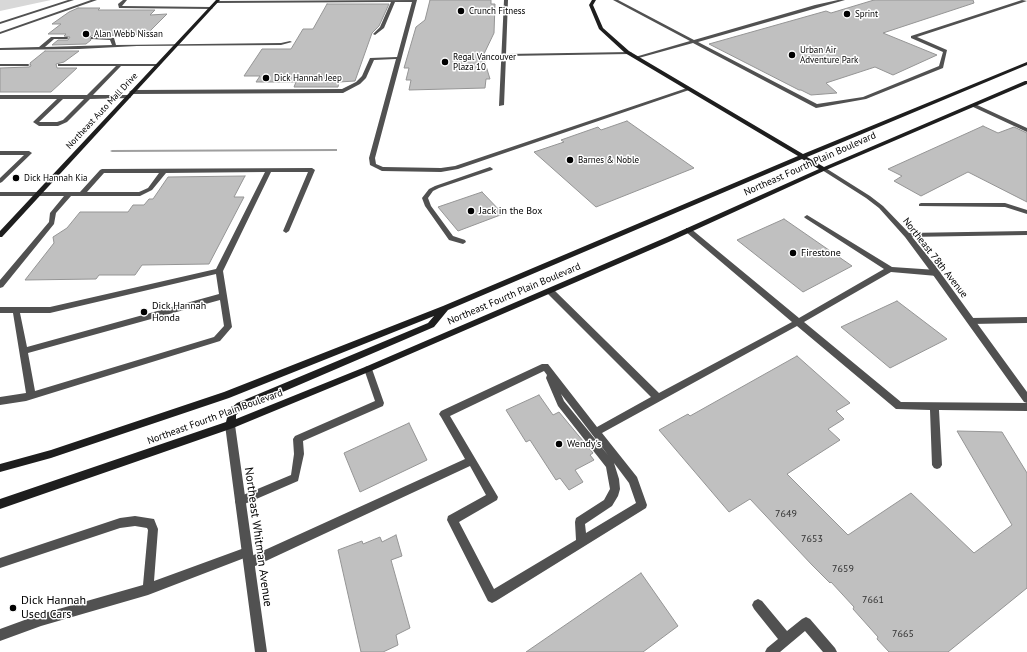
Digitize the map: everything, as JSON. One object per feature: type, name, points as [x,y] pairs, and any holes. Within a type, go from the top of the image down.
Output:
[{"type":"main road","name":"Northeast 78th Avenue","points":[[594,0],[591,5],[601,29],[630,53],[824,170]]},
{"type":"main road","name":"Northeast Auto Mall Drive","points":[[0,235],[217,1]]},
{"type":"main road","name":"Northeast Fourth Plain Boulevard","points":[[0,468],[51,454],[226,395],[446,308],[801,157],[1027,64]]},
{"type":"main road","name":"Northeast Fourth Plain Boulevard","points":[[0,504],[35,494],[230,425],[368,369],[550,291],[973,105],[1027,83]]},
{"type":"main road","points":[[230,425],[232,413],[240,406],[430,325],[446,308]]},
{"type":"street","points":[[0,23],[72,0]]},
{"type":"street","points":[[0,33],[95,0]]},
{"type":"street","points":[[125,0],[120,4],[120,7],[211,8]]},
{"type":"street","points":[[501,105],[506,0]]},
{"type":"street","points":[[615,0],[692,42],[816,106],[864,98],[942,67],[945,51],[913,37],[1026,0]]},
{"type":"street","points":[[637,58],[816,6],[843,0]]},
{"type":"street","points":[[217,1],[415,1],[372,158],[373,165],[382,169],[441,170],[456,168],[689,89]]},
{"type":"street","points":[[375,34],[382,28],[394,1]]},
{"type":"street","points":[[174,8],[178,4]]},
{"type":"street","points":[[40,48],[54,38],[67,38]]},
{"type":"street","points":[[93,38],[112,39],[114,45]]},
{"type":"street","points":[[0,49],[100,48],[114,45],[281,44],[290,42]]},
{"type":"street","points":[[504,55],[630,53]]},
{"type":"street","points":[[0,97],[89,97],[343,91],[361,80],[372,59],[400,58]]},
{"type":"street","points":[[0,65],[28,65]]},
{"type":"street","points":[[60,65],[158,65]]},
{"type":"street","points":[[62,97],[36,122],[39,124],[58,124],[66,121],[120,65]]},
{"type":"street","points":[[973,105],[1027,130]]},
{"type":"street","points":[[0,153],[29,153],[0,181]]},
{"type":"street","points":[[463,242],[452,238],[428,206],[425,198],[437,187],[490,169]]},
{"type":"street","points":[[0,401],[31,395],[217,339],[228,327],[219,271],[269,170]]},
{"type":"street","points":[[82,194],[102,171],[312,170],[286,231]]},
{"type":"street","name":"Northeast 78th Avenue","points":[[824,170],[881,207],[907,235],[1027,399]]},
{"type":"street","points":[[0,194],[140,194],[150,189],[164,171]]},
{"type":"street","points":[[0,286],[52,222],[53,213],[69,194]]},
{"type":"street","points":[[921,205],[1005,205],[1027,212]]},
{"type":"street","points":[[807,217],[890,269],[937,274]]},
{"type":"street","points":[[688,230],[899,406],[1027,407]]},
{"type":"street","points":[[907,235],[1027,233]]},
{"type":"street","points":[[596,432],[798,322],[890,269]]},
{"type":"street","points":[[0,310],[50,310],[219,271]]},
{"type":"street","points":[[550,291],[658,398]]},
{"type":"street","points":[[23,351],[223,296]]},
{"type":"street","points":[[16,310],[31,395]]},
{"type":"street","points":[[970,321],[1027,320]]},
{"type":"street","points":[[545,366],[633,480],[642,505],[492,597],[452,520],[493,497],[444,414],[545,366]]},
{"type":"street","points":[[545,366],[561,403],[610,465],[614,479],[615,488],[613,496],[608,503],[580,522],[581,542]]},
{"type":"street","points":[[240,502],[295,478],[298,440],[380,403],[368,369]]},
{"type":"street","points":[[934,406],[937,465]]},
{"type":"street","name":"Northeast Whitman Avenue","points":[[230,425],[261,652]]},
{"type":"street","points":[[0,635],[41,620],[148,589],[248,557],[471,461]]},
{"type":"street","points":[[0,563],[120,523],[134,521],[150,523],[153,529],[153,541],[148,589]]},
{"type":"street","points":[[758,605],[786,639]]},
{"type":"street","points":[[770,652],[806,623],[831,652]]},
{"type":"shaded area","points":[[0,0],[51,0],[0,11]]},
{"type":"building","name":"Regal Vancouver Plaza 10","points":[[430,0],[491,0],[491,4],[495,4],[494,33],[483,56],[490,79],[486,79],[485,88],[409,90],[411,80],[406,80],[409,68],[404,68],[416,27],[425,20]]},
{"type":"building","points":[[874,0],[973,0],[974,3],[883,33],[937,55],[893,75],[875,67],[826,83],[837,93],[811,95],[709,44],[826,11],[831,13]]},
{"type":"building","points":[[327,4],[389,4],[379,26],[372,33],[355,81],[339,82],[338,87],[294,87],[296,82],[256,82],[260,76],[244,76],[262,49],[291,49],[303,29],[313,29]]},
{"type":"building","points":[[78,8],[100,8],[98,10],[155,10],[150,15],[167,14],[147,34],[91,36],[91,40],[86,44],[52,45],[58,40],[68,40],[70,37],[64,36],[66,34],[48,34],[61,24],[52,24],[69,12]]},
{"type":"building","points":[[45,51],[79,51],[64,62],[56,64],[57,68],[77,68],[51,92],[0,92],[0,68],[29,67],[31,66],[30,63]]},
{"type":"building","name":"Barnes & Noble","points":[[627,121],[694,168],[596,207],[534,152],[564,142],[561,140],[598,127],[601,130]]},
{"type":"building","points":[[983,126],[998,133],[1014,127],[1027,133],[1027,202],[968,172],[921,196],[894,181],[902,176],[888,169]]},
{"type":"building","points":[[245,176],[234,197],[244,197],[209,264],[142,265],[135,275],[99,275],[96,279],[25,280],[54,243],[53,237],[67,228],[80,212],[128,212],[133,205],[144,205],[149,199],[153,199],[168,177]]},
{"type":"building","name":"Jack in the Box","points":[[482,192],[503,214],[458,231],[438,207]]},
{"type":"building","name":"Firestone","points":[[784,219],[852,266],[803,292],[737,240]]},
{"type":"building","points":[[897,301],[947,339],[890,368],[841,327]]},
{"type":"building","points":[[797,356],[850,403],[836,411],[844,419],[828,429],[840,440],[787,474],[848,535],[911,493],[974,553],[1012,525],[957,431],[1002,432],[1027,473],[1027,588],[948,652],[889,652],[853,609],[854,607],[750,499],[729,512],[659,430],[688,414],[690,416]]},
{"type":"building","name":"Wendy's","points":[[539,395],[553,415],[559,412],[593,453],[590,455],[594,460],[575,470],[583,482],[569,490],[560,478],[556,480],[530,440],[526,442],[506,410]]},
{"type":"building","points":[[409,423],[427,460],[360,492],[344,453]]},
{"type":"building","points":[[396,535],[402,556],[391,560],[410,628],[396,635],[398,645],[383,652],[361,652],[338,550],[362,541],[363,544],[380,537],[382,542]]},
{"type":"building","points":[[641,573],[678,626],[643,652],[526,652]]},
{"type":"waterway","points":[[112,151],[335,150]]},
{"type":"place","name":"Crunch Fitness","points":[[461,11]]},
{"type":"place","name":"Sprint","points":[[847,14]]},
{"type":"place","name":"Alan Webb Nissan","points":[[86,34]]},
{"type":"place","name":"Urban Air Adventure Park","points":[[792,55]]},
{"type":"place","name":"Regal Vancouver Plaza 10","points":[[445,62]]},
{"type":"place","name":"Dick Hannah Jeep","points":[[266,78]]},
{"type":"place","name":"Barnes & Noble","points":[[570,160]]},
{"type":"place","name":"Dick Hannah Kia","points":[[16,178]]},
{"type":"place","name":"Jack in the Box","points":[[471,211]]},
{"type":"place","name":"Firestone","points":[[793,253]]},
{"type":"place","name":"Dick Hannah Honda","points":[[144,312]]},
{"type":"place","name":"Wendy's","points":[[559,444]]},
{"type":"place","name":"Dick Hannah Used Cars","points":[[13,608]]}]
